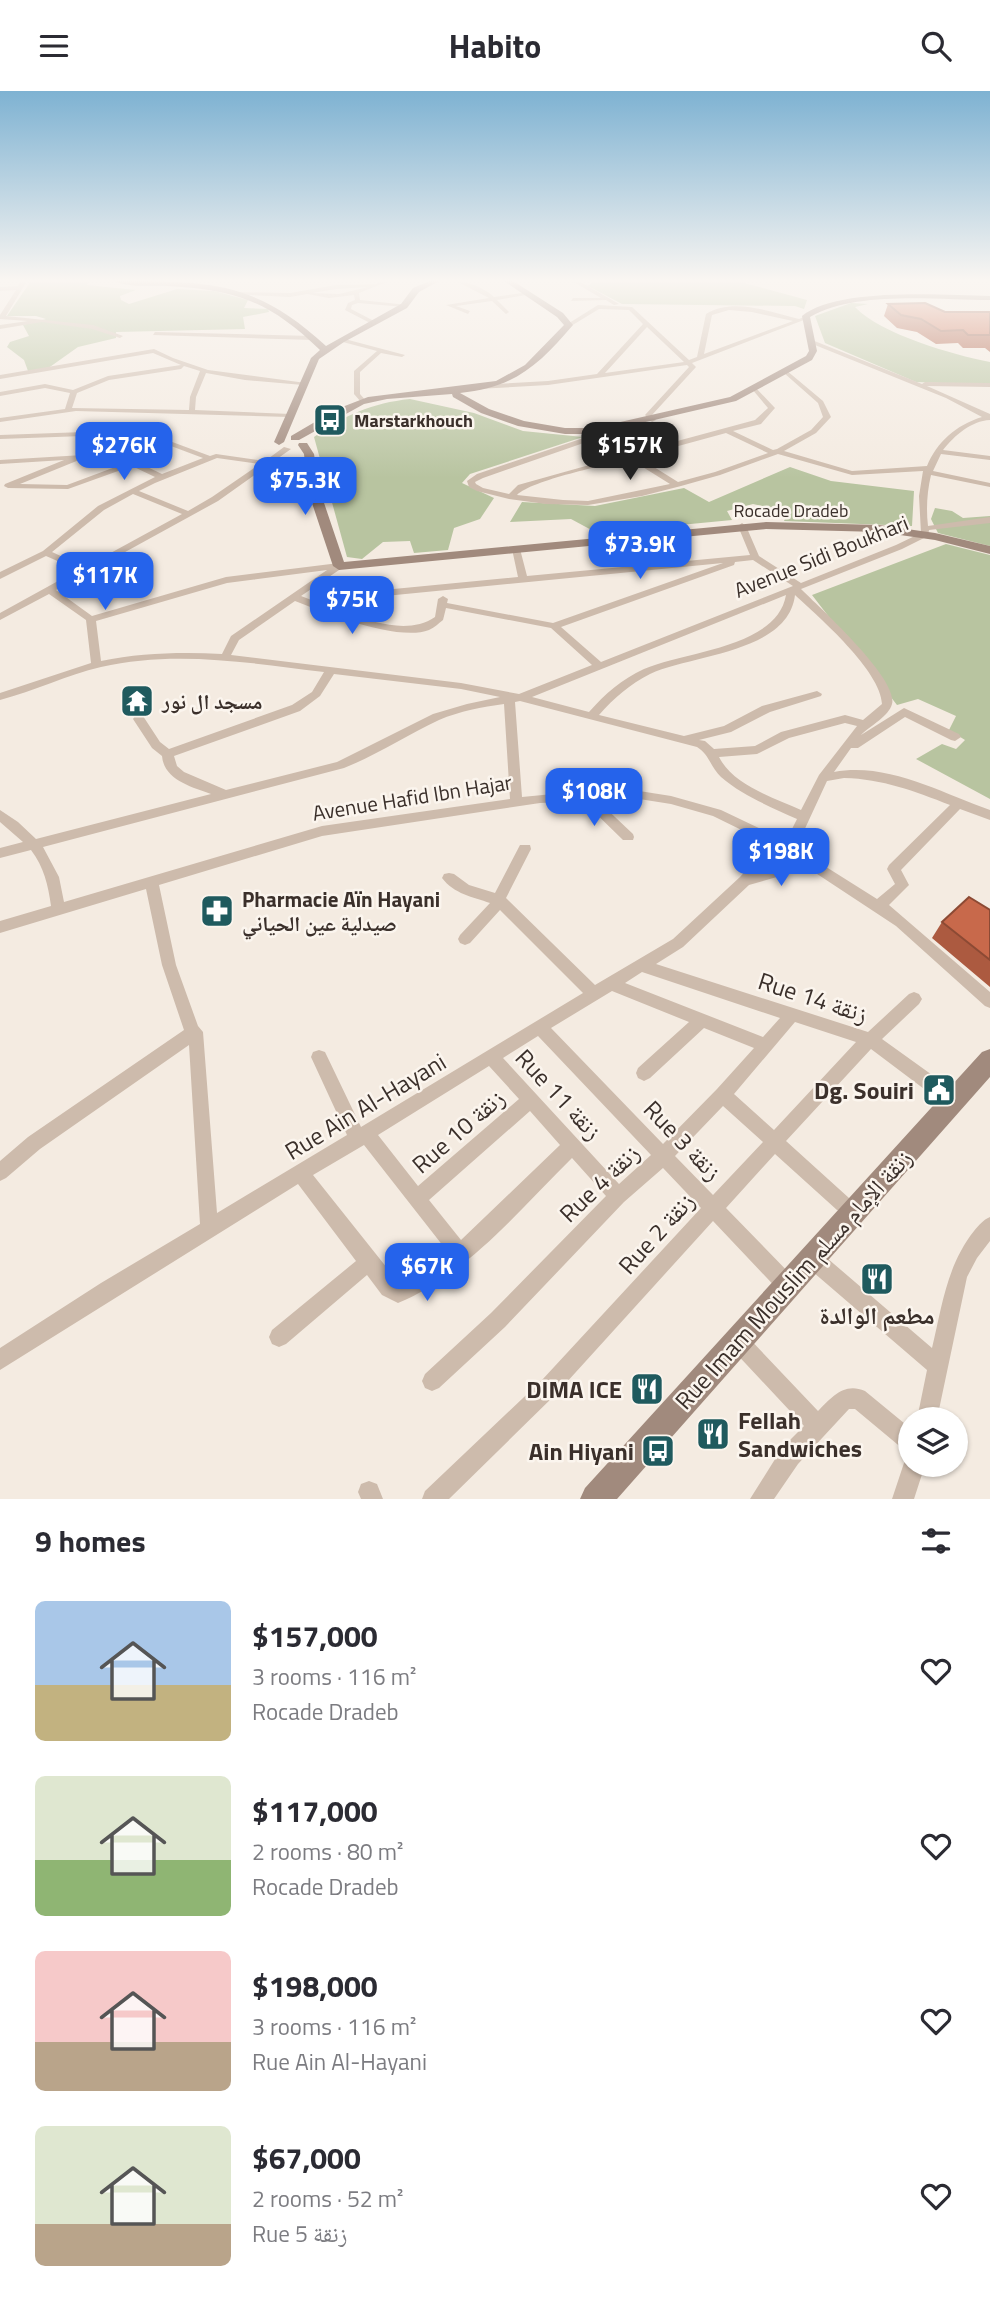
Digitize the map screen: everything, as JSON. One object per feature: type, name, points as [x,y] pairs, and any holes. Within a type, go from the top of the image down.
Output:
[{"type":"street","points":[[321,347],[325,350]]},
{"type":"street","points":[[330,347],[310,365],[289,415],[292,443],[314,491],[339,566]]},
{"type":"street","points":[[365,347],[402,355]]},
{"type":"street","points":[[506,384],[546,347]]},
{"type":"street","points":[[600,376],[626,347]]},
{"type":"street","points":[[652,420],[648,415],[693,367],[671,347]]},
{"type":"street","points":[[700,359],[703,347]]},
{"type":"street","points":[[0,617],[223,494],[338,410],[363,401],[407,393],[448,393],[475,387],[600,376],[689,363],[731,347]]},
{"type":"street","points":[[448,393],[471,405],[538,428],[583,431],[619,428],[725,401],[755,389],[811,356],[812,347]]},
{"type":"street","points":[[824,347],[918,384],[989,417]]},
{"type":"street","points":[[0,377],[152,351],[186,366],[204,370],[303,383]]},
{"type":"street","points":[[363,401],[357,394],[357,371],[381,351]]},
{"type":"street","points":[[0,394],[45,386],[74,392],[108,378],[186,366]]},
{"type":"street","points":[[192,410],[193,397],[204,370]]},
{"type":"street","points":[[619,428],[471,481],[472,485],[480,491],[587,503],[677,485],[774,452],[818,430],[827,417],[821,402],[786,372]]},
{"type":"street","points":[[918,384],[990,385]]},
{"type":"street","points":[[974,384],[990,391]]},
{"type":"street","points":[[512,496],[521,487],[539,481],[729,432],[758,422],[771,411],[766,399],[755,389]]},
{"type":"street","points":[[68,409],[74,392]]},
{"type":"street","points":[[0,420],[68,409],[192,410],[289,415]]},
{"type":"street","points":[[928,531],[926,470],[937,451],[960,430],[989,417]]},
{"type":"street","points":[[729,432],[774,452],[855,474],[926,470],[990,485]]},
{"type":"street","points":[[0,437],[144,433],[209,457]]},
{"type":"street","points":[[600,436],[677,485]]},
{"type":"street","points":[[937,451],[990,458]]},
{"type":"street","points":[[0,462],[116,455],[162,477]]},
{"type":"street","points":[[0,576],[46,553],[101,508],[131,491],[209,457],[228,455],[266,463]]},
{"type":"street","points":[[81,456],[8,486],[68,487],[135,462]]},
{"type":"street","points":[[131,491],[189,514]]},
{"type":"street","name":"Avenue Sidi Boukhari","points":[[515,699],[795,588],[928,531],[990,520]]},
{"type":"street","points":[[742,526],[755,557],[795,588],[822,614],[885,686],[888,702],[877,716],[865,724],[823,778],[784,846]]},
{"type":"street","name":"Rocade Dradeb","points":[[91,619],[226,580],[339,566],[742,526],[837,526],[928,531],[990,550]]},
{"type":"street","points":[[516,549],[523,581]]},
{"type":"street","points":[[46,553],[85,570]]},
{"type":"street","points":[[340,615],[369,595],[696,562],[736,561],[755,557]]},
{"type":"street","points":[[444,605],[554,626],[709,573],[736,561]]},
{"type":"street","points":[[696,562],[709,573]]},
{"type":"street","name":"Rocade Dradeb","points":[[225,657],[234,638],[339,566]]},
{"type":"street","points":[[591,717],[615,690],[644,671],[757,637],[773,627],[787,610],[795,588]]},
{"type":"street","points":[[294,597],[363,624],[424,629],[434,624],[444,605],[440,589]]},
{"type":"street","points":[[49,590],[91,619],[96,665]]},
{"type":"street","points":[[554,626],[598,665]]},
{"type":"street","points":[[0,697],[96,665],[155,655],[225,657],[440,683],[701,744],[713,753],[722,772],[757,795],[802,816]]},
{"type":"street","points":[[168,754],[296,708],[316,694],[331,670]]},
{"type":"street","points":[[685,739],[727,729],[766,709],[817,694]]},
{"type":"street","points":[[0,853],[340,765],[372,752],[448,713],[475,705],[515,699]]},
{"type":"street","points":[[515,699],[516,802]]},
{"type":"street","points":[[842,753],[904,712],[955,737]]},
{"type":"street","points":[[139,719],[156,745],[168,754],[169,764],[178,774],[224,794]]},
{"type":"street","points":[[713,753],[757,750],[785,734],[845,719],[865,724]]},
{"type":"street","points":[[823,778],[853,772],[867,775],[925,790],[990,815]]},
{"type":"street","name":"Avenue Hafid Ibn Hajar","points":[[0,927],[321,831],[516,802],[584,795],[633,794],[692,805],[731,818],[784,846],[882,908],[990,1002]]},
{"type":"street","points":[[584,795],[628,837]]},
{"type":"street","points":[[882,908],[882,903],[901,885],[894,869],[958,804]]},
{"type":"street","points":[[0,815],[34,843],[52,869],[58,909]]},
{"type":"street","name":"Rue Ain Al-Hayani","points":[[0,1360],[300,1173],[678,943],[784,846]]},
{"type":"street","points":[[465,939],[485,920],[499,900],[525,849]]},
{"type":"street","name":"Rue Ain Al-Hayani","points":[[745,881],[808,863]]},
{"type":"street","points":[[449,878],[464,889],[499,900],[594,994]]},
{"type":"street","points":[[151,881],[169,965],[195,1033],[209,1229]]},
{"type":"street","name":"Rue 14 زنقة","points":[[642,966],[871,1040],[954,1101]]},
{"type":"street","points":[[611,984],[767,1046]]},
{"type":"street","name":"Rue 2 زنقة","points":[[433,1499],[549,1387],[853,1055],[914,999]]},
{"type":"street","name":"Rue 4 زنقة","points":[[432,1381],[498,1320],[618,1196],[664,1155],[723,1095],[793,1014]]},
{"type":"street","points":[[643,1073],[702,1020]]},
{"type":"street","name":"Rue 3 زنقة","points":[[540,1027],[789,1287]]},
{"type":"street","points":[[0,1172],[34,1143],[195,1033]]},
{"type":"street","points":[[319,1056],[363,1137],[459,1252]]},
{"type":"street","name":"Rue 11 زنقة","points":[[492,1058],[618,1196]]},
{"type":"street","name":"Rue Imam Mouslim زنقة الإمام مسلم","points":[[596,1499],[990,1060]]},
{"type":"street","points":[[723,1095],[843,1204]]},
{"type":"street","name":"Rue 10 زنقة","points":[[417,1199],[531,1099]]},
{"type":"street","points":[[300,1173],[389,1288],[396,1293],[413,1288],[459,1252],[573,1145]]},
{"type":"street","points":[[929,1407],[958,1275],[970,1251],[990,1227]]},
{"type":"street","points":[[813,1259],[938,1366]]},
{"type":"street","points":[[279,1336],[369,1262]]},
{"type":"street","points":[[739,1342],[818,1426]]},
{"type":"street","points":[[761,1499],[790,1456],[844,1399],[858,1398],[898,1432]]},
{"type":"street","points":[[903,1499],[910,1477]]},
{"type":"green space","points":[[7,347],[79,347],[47,369],[28,371],[24,360]]},
{"type":"green space","points":[[834,347],[931,347],[990,362],[990,385],[916,382]]},
{"type":"green space","points":[[410,399],[474,413],[523,431],[583,437],[470,474],[462,483],[494,498],[480,519],[454,528],[448,550],[414,553],[410,541],[383,542],[362,559],[347,557],[314,437],[359,411]]},
{"type":"green space","points":[[790,467],[831,481],[914,491],[912,526],[784,521],[788,512],[753,504],[727,511],[732,520],[597,533],[571,519],[510,522],[522,502],[595,506],[684,488],[709,502]]},
{"type":"green space","points":[[935,508],[952,511],[963,518],[990,516],[990,546],[938,533],[931,519]]},
{"type":"green space","points":[[946,544],[990,555],[990,799],[916,759],[942,744],[956,749],[965,740],[949,730],[956,716],[918,699],[897,705],[812,595]]},
{"type":"building","points":[[969,897],[990,910],[990,960],[942,922]]},
{"type":"place","name":"Marstarkhouch","points":[[330,420]]},
{"type":"place","name":"مسجد ال نور","points":[[137,701]]},
{"type":"place","name":"Pharmacie Aïn Hayani صيدلية عين الحياني","points":[[217,911]]},
{"type":"place","name":"Dg. Souiri","points":[[939,1090]]},
{"type":"place","name":"مطعم الوالدة","points":[[877,1279]]},
{"type":"place","name":"DIMA ICE","points":[[647,1389]]},
{"type":"place","name":"Fellah Sandwiches","points":[[713,1434]]},
{"type":"place","name":"Ain Hiyani","points":[[658,1451]]}]
